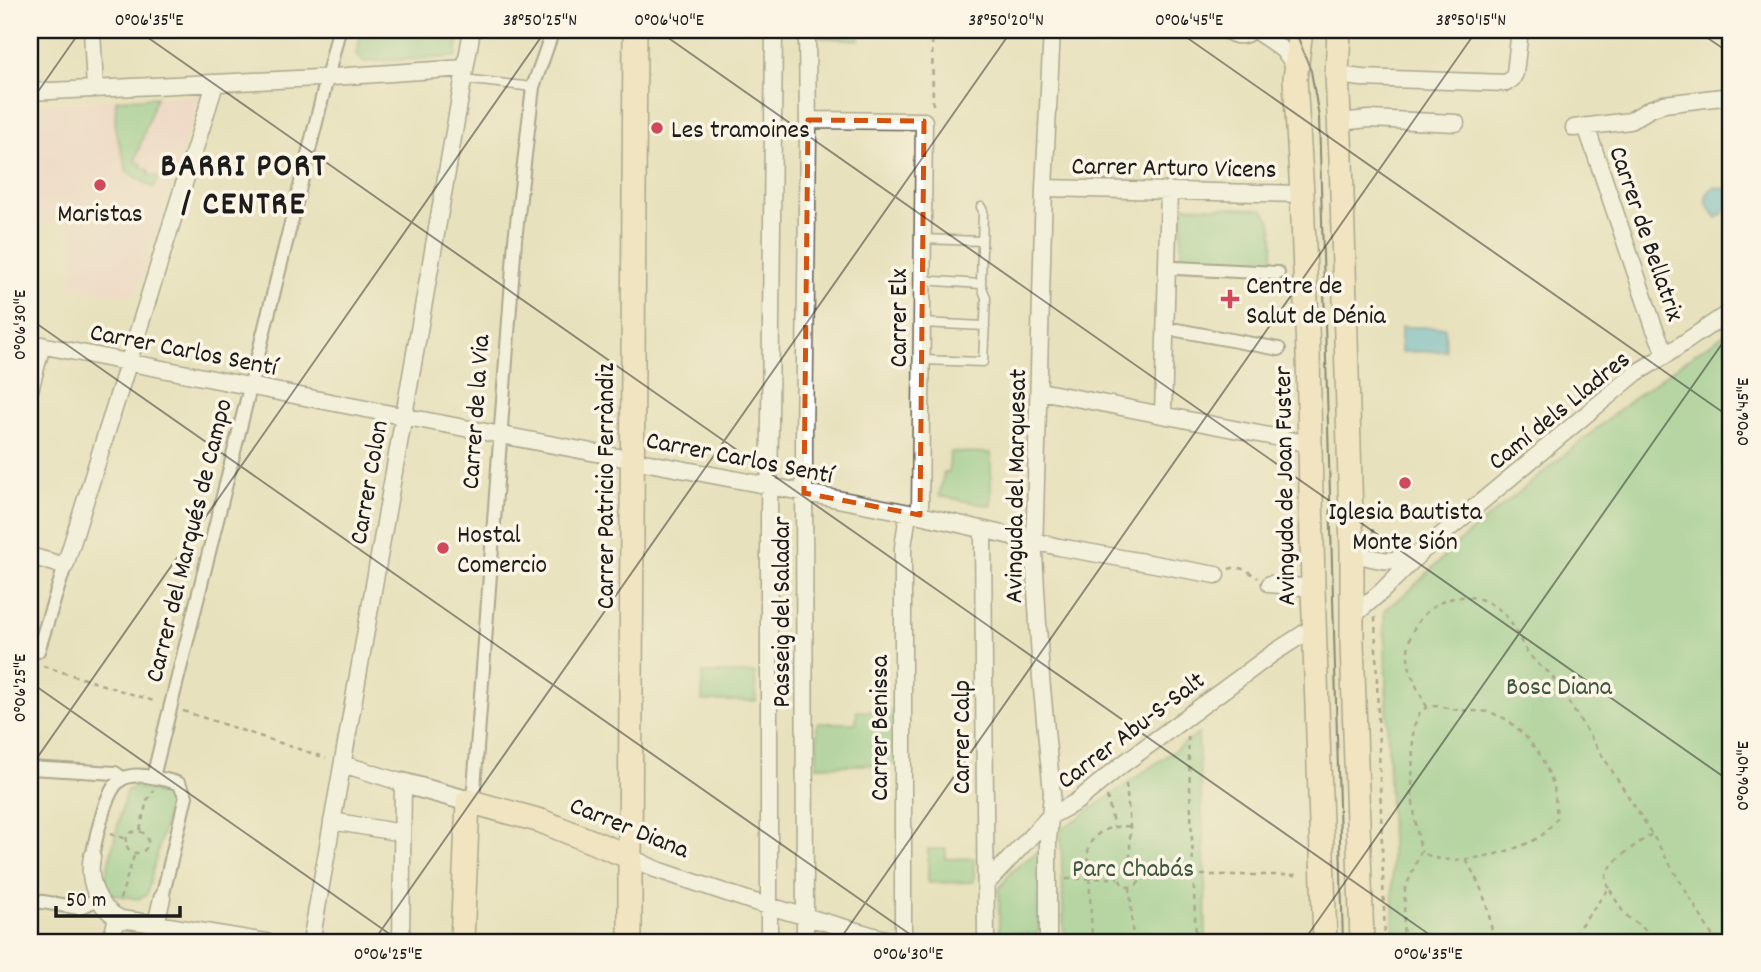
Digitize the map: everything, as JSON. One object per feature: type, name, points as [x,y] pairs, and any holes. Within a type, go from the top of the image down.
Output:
[{"type":"main road","name":"Carrer Patricio Ferràndiz","points":[[631,942],[629,857],[635,30]]},
{"type":"main road","name":"Avinguda de Joan Fuster","points":[[1301,30],[1295,79],[1302,194],[1325,942]]},
{"type":"main road","points":[[1339,30],[1337,75],[1362,942]]},
{"type":"main road","name":"Carrer Diana","points":[[470,802],[541,821],[629,857]]},
{"type":"main road","name":"Carrer de la Via","points":[[462,942],[470,802]]},
{"type":"street","points":[[92,30],[95,89]]},
{"type":"street","name":"Carrer del Marqués de Campo","points":[[157,778],[169,706],[339,30]]},
{"type":"street","name":"Carrer Colon","points":[[311,942],[403,416],[469,63],[472,30]]},
{"type":"street","name":"Carrer de la Via","points":[[470,802],[514,240],[533,87],[553,30]]},
{"type":"street","name":"Passeig del Saladar","points":[[769,942],[774,30]]},
{"type":"street","name":"Passeig del Saladar","points":[[805,942],[807,30]]},
{"type":"street","name":"Avinguda del Marquesat","points":[[1048,942],[1049,817],[1052,793],[1039,652],[1035,542],[1044,188],[1052,30]]},
{"type":"street","points":[[1227,30],[1236,35],[1253,30],[1272,40],[1285,52],[1294,66],[1295,79]]},
{"type":"street","points":[[1337,75],[1506,83],[1515,73],[1520,30]]},
{"type":"street","points":[[30,93],[327,76],[469,63]]},
{"type":"street","points":[[38,651],[215,83]]},
{"type":"street","name":"Carrer de Bellatrix","points":[[1666,355],[1580,127],[1630,121],[1664,104],[1731,96]]},
{"type":"street","points":[[808,120],[928,118]]},
{"type":"street","name":"Carrer Elx","points":[[914,515],[928,118]]},
{"type":"street","points":[[1339,122],[1369,119],[1456,123]]},
{"type":"street","name":"Carrer Arturo Vicens","points":[[1044,188],[1302,194]]},
{"type":"street","points":[[1163,415],[1169,190]]},
{"type":"street","points":[[1176,268],[1278,273]]},
{"type":"street","name":"Camí dels Lladres","points":[[1352,617],[1421,552],[1636,373],[1731,311]]},
{"type":"street","points":[[1177,330],[1279,349]]},
{"type":"street","points":[[30,390],[36,344]]},
{"type":"street","name":"Carrer Carlos Sentí","points":[[36,344],[770,486],[1035,542],[1216,575]]},
{"type":"street","points":[[1040,391],[1310,443]]},
{"type":"street","name":"Carrer Benissa","points":[[903,942],[903,547],[914,515]]},
{"type":"street","name":"Carrer Calp","points":[[983,531],[986,942]]},
{"type":"street","name":"Camí dels Lladres","points":[[1352,553],[1384,562],[1421,552]]},
{"type":"street","points":[[30,556],[65,566]]},
{"type":"street","points":[[1270,584],[1313,589]]},
{"type":"street","name":"Carrer Abu-S-Salt","points":[[986,884],[1049,817],[1076,802],[1123,764],[1314,627]]},
{"type":"street","name":"Carrer Diana","points":[[343,764],[470,802]]},
{"type":"street","points":[[30,768],[115,773],[122,778]]},
{"type":"street","points":[[156,924],[186,796],[179,784],[135,774],[122,778],[113,786],[97,829],[90,865],[91,881],[99,898],[116,916],[156,924],[266,942]]},
{"type":"street","points":[[401,942],[403,783]]},
{"type":"street","points":[[332,821],[402,833]]},
{"type":"street","name":"Carrer Diana","points":[[629,857],[655,869],[895,942]]},
{"type":"street","points":[[30,900],[80,908],[99,898]]},
{"type":"street","points":[[110,942],[116,916]]},
{"type":"lane","points":[[469,63],[533,87]]},
{"type":"lane","points":[[921,360],[983,362],[986,298],[981,284],[981,207]]},
{"type":"lane","points":[[922,239],[982,241]]},
{"type":"lane","points":[[921,280],[981,284]]},
{"type":"lane","points":[[921,323],[985,326]]},
{"type":"path","points":[[928,118],[934,103],[932,30]]},
{"type":"path","points":[[1216,575],[1238,567],[1270,584]]},
{"type":"path","points":[[1427,707],[1413,679],[1407,653],[1409,640],[1418,621],[1435,605],[1445,600],[1467,597],[1489,603],[1509,618],[1534,661],[1550,673],[1652,834],[1716,942]]},
{"type":"path","points":[[1375,609],[1385,942]]},
{"type":"path","points":[[42,666],[343,764]]},
{"type":"path","points":[[1404,942],[1405,889],[1421,850],[1412,793],[1413,735],[1417,717],[1427,707],[1437,706],[1503,716],[1538,752],[1554,786],[1557,818],[1542,835],[1499,854],[1443,860],[1431,857],[1421,850]]},
{"type":"path","points":[[1188,735],[1196,942]]},
{"type":"path","points":[[140,831],[157,778]]},
{"type":"path","points":[[1125,781],[1130,826],[1130,865]]},
{"type":"path","points":[[1107,794],[1114,827]]},
{"type":"path","points":[[1089,942],[1088,848],[1101,831],[1108,827],[1130,826]]},
{"type":"path","points":[[133,831],[140,831],[146,834],[149,841],[147,848],[135,853],[126,843],[127,836],[133,831]]},
{"type":"path","points":[[1650,942],[1645,928],[1624,913],[1605,880],[1611,865],[1652,834]]},
{"type":"path","points":[[114,835],[127,839]]},
{"type":"path","points":[[116,916],[135,853]]},
{"type":"path","points":[[1465,859],[1486,901],[1493,942]]},
{"type":"path","points":[[1130,865],[1138,869],[1141,877]]},
{"type":"path","points":[[1130,865],[1121,871],[1119,878],[1123,884],[1130,887],[1137,884],[1141,877]]},
{"type":"path","points":[[1141,877],[1297,875]]},
{"type":"path","points":[[1059,879],[1119,878]]},
{"type":"path","points":[[1130,887],[1133,942]]},
{"type":"path","points":[[1568,942],[1609,888]]},
{"type":"highlighted area","points":[[808,120],[924,121],[920,515],[804,493]]},
{"type":"shaded area","name":"Maristas","points":[[200,95],[136,296],[71,288],[73,225],[30,221],[30,105]]},
{"type":"green space","points":[[362,30],[460,30],[456,57],[363,62],[356,54]]},
{"type":"green space","points":[[821,30],[859,30],[859,40],[821,37]]},
{"type":"green space","points":[[156,97],[135,161],[149,170],[148,174],[159,178],[153,188],[126,171],[115,129],[116,100]]},
{"type":"green space","points":[[1182,206],[1262,209],[1272,227],[1273,263],[1181,261]]},
{"type":"green space","name":"Bosc Diana","points":[[1731,330],[1731,942],[1394,942],[1384,611],[1411,589],[1461,540],[1635,397]]},
{"type":"green space","points":[[950,452],[991,453],[991,506],[939,496],[944,472],[949,472]]},
{"type":"green space","points":[[703,673],[755,673],[756,701],[702,701]]},
{"type":"green space","points":[[857,711],[895,711],[895,764],[817,766],[817,723],[856,723]]},
{"type":"green space","name":"Parc Chabás","points":[[1198,734],[1206,942],[1064,942],[1061,830]]},
{"type":"green space","points":[[134,787],[165,794],[170,802],[147,894],[138,899],[107,893],[103,887],[126,791]]},
{"type":"green space","points":[[1042,848],[1038,934],[999,932],[999,889],[1012,871]]},
{"type":"green space","points":[[928,849],[946,849],[946,859],[974,858],[974,882],[928,883]]},
{"type":"water","points":[[1714,187],[1731,187],[1731,206],[1717,218],[1706,199]]},
{"type":"water","points":[[1401,327],[1445,327],[1446,351],[1401,352]]},
{"type":"tram line","points":[[1295,30],[1311,71],[1319,117],[1343,942]]},
{"type":"place","name":"Les tramoines","points":[[657,128]]},
{"type":"place","name":"Maristas","points":[[100,185]]},
{"type":"place","name":"Centre de Salut de Dénia","points":[[1230,299]]},
{"type":"place","name":"Iglesia Bautista Monte Sión","points":[[1405,483]]},
{"type":"place","name":"Hostal Comercio","points":[[443,548]]},
{"type":"district","name":"BARRI PORT / CENTRE","points":[[244,182]]}]
